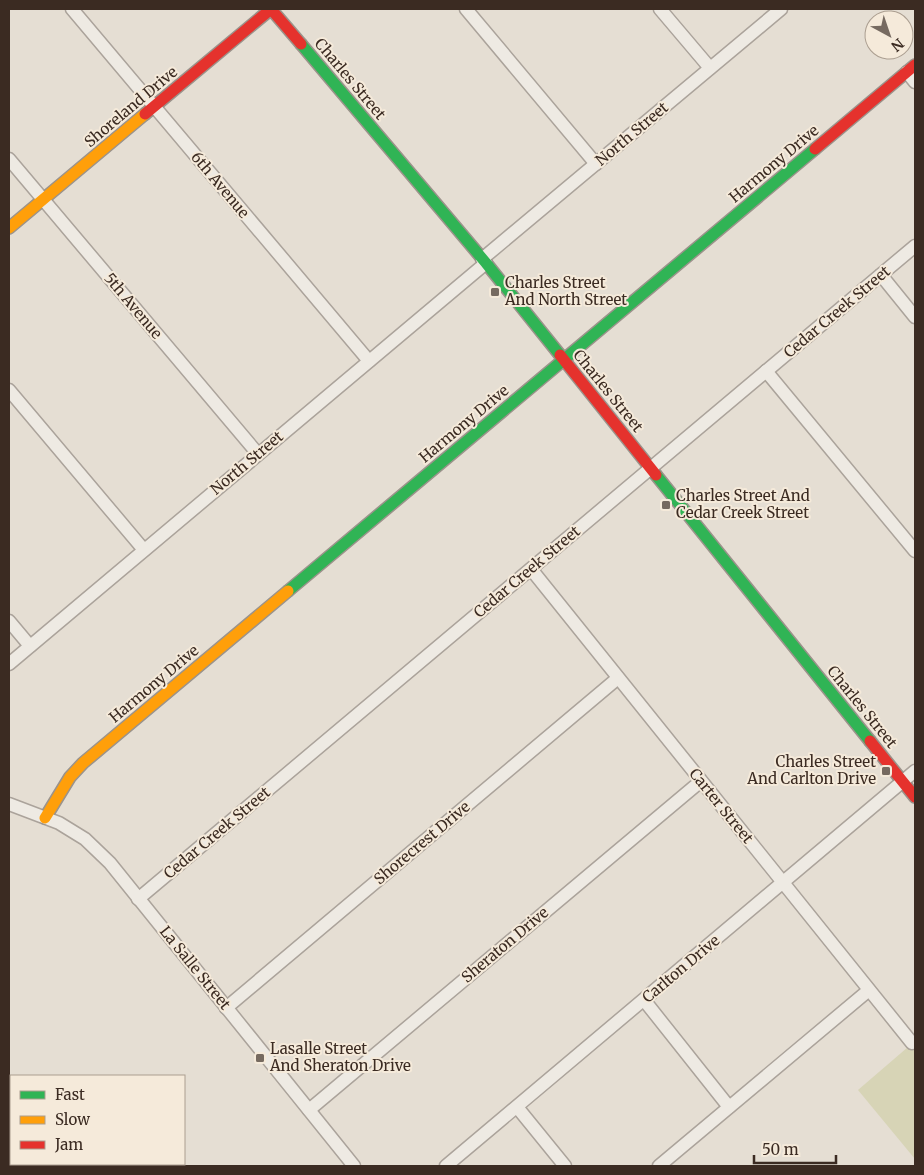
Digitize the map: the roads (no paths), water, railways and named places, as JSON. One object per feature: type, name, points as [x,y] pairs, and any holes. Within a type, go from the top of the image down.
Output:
[{"type":"street","name":"6th Avenue","points":[[72,9],[368,361]]},
{"type":"street","name":"Shoreland Drive","points":[[9,228],[272,9]]},
{"type":"street","name":"Charles Street","points":[[272,9],[484,261],[915,797]]},
{"type":"street","points":[[466,9],[596,164]]},
{"type":"street","points":[[660,9],[710,68]]},
{"type":"street","name":"North Street","points":[[9,664],[781,9]]},
{"type":"street","name":"Harmony Drive","points":[[45,818],[70,777],[83,763],[563,360],[912,73]]},
{"type":"street","name":"5th Avenue","points":[[9,159],[258,454]]},
{"type":"street","name":"Cedar Creek Street","points":[[138,899],[915,246]]},
{"type":"street","points":[[881,275],[915,317]]},
{"type":"street","points":[[766,371],[915,551]]},
{"type":"street","points":[[9,390],[144,550]]},
{"type":"street","name":"Carter Street","points":[[530,569],[912,1043]]},
{"type":"street","points":[[9,621],[30,646]]},
{"type":"street","name":"Shorecrest Drive","points":[[226,1008],[618,678]]},
{"type":"street","name":"Carlton Drive","points":[[446,1166],[915,771]]},
{"type":"street","name":"Sheraton Drive","points":[[309,1110],[701,781]]},
{"type":"street","name":"La Salle Street","points":[[9,804],[59,823],[96,849],[354,1166]]},
{"type":"street","points":[[659,1166],[869,990]]},
{"type":"street","points":[[644,1000],[730,1107]]},
{"type":"street","points":[[518,1107],[566,1166]]},
{"type":"place","name":"Charles Street And North Street","points":[[495,292]]},
{"type":"place","name":"Charles Street And Cedar Creek Street","points":[[666,505]]},
{"type":"place","name":"Charles Street And Carlton Drive","points":[[886,771]]},
{"type":"place","name":"Lasalle Street And Sheraton Drive","points":[[260,1058]]}]
